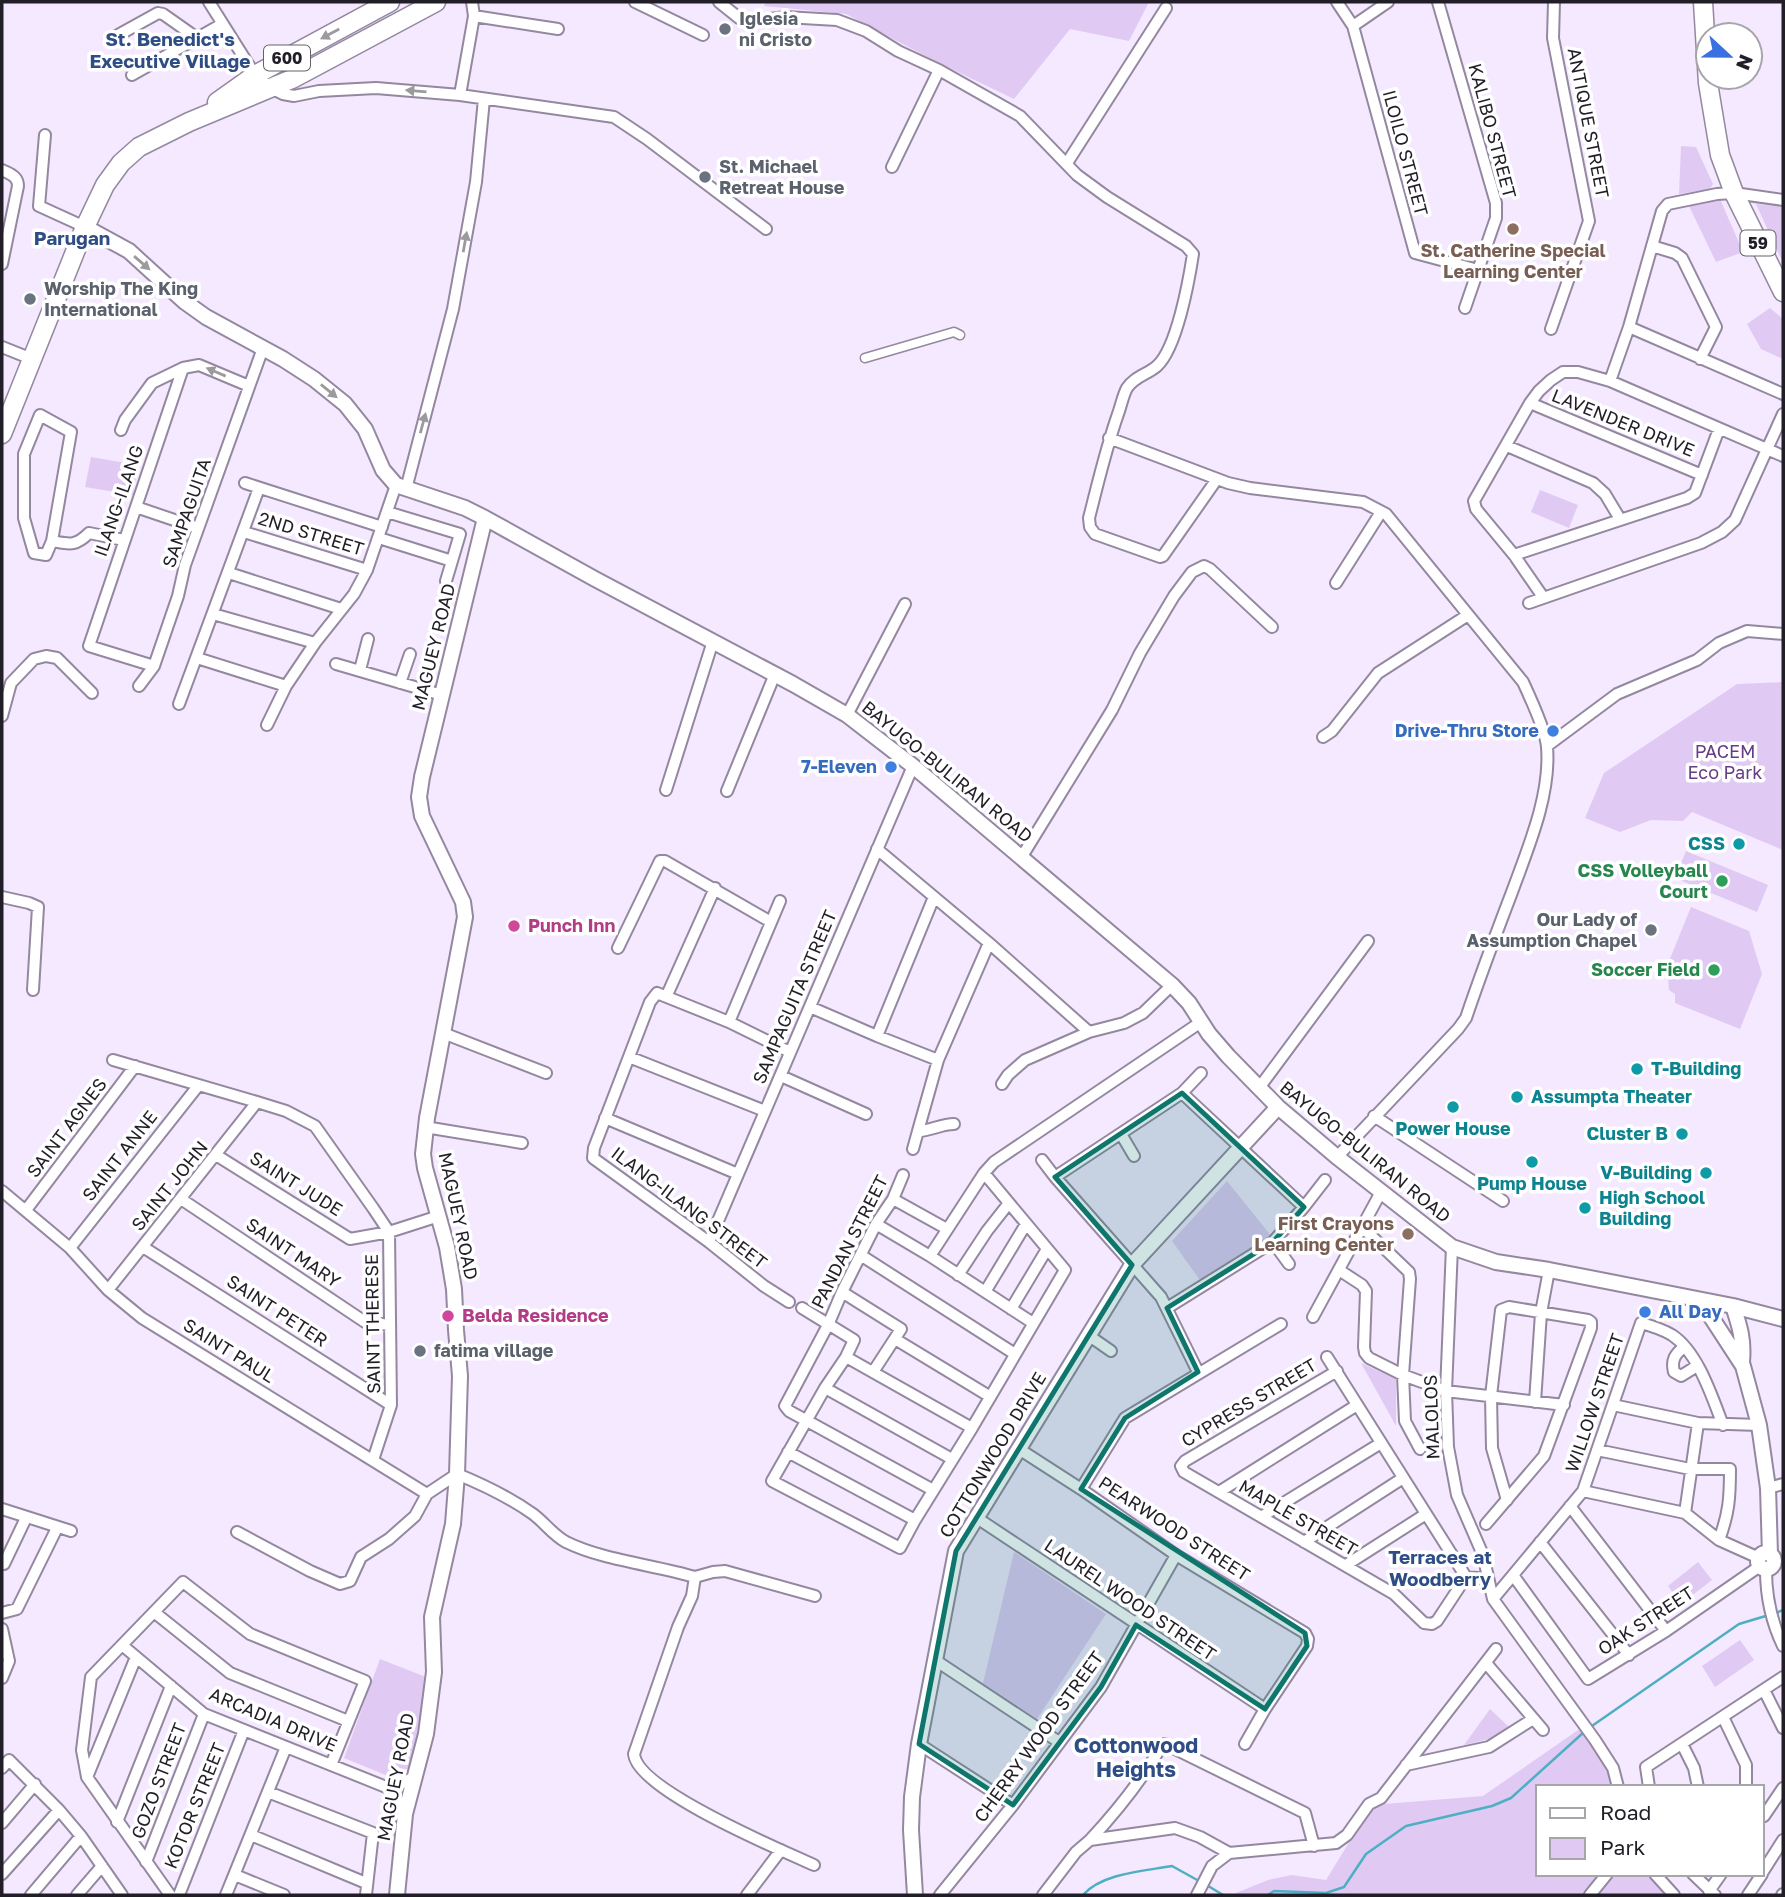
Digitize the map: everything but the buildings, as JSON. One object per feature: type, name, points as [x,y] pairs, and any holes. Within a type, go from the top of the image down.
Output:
[{"type":"main road","name":"600","points":[[189,122],[255,75],[390,2]]},
{"type":"main road","name":"600","points":[[2,434],[85,227],[105,185],[121,163],[139,147],[189,122],[292,79],[436,2]]},
{"type":"main road","name":"59","points":[[1703,2],[1708,83],[1720,155],[1734,193],[1783,292]]},
{"type":"street","points":[[209,2],[255,75],[283,94],[293,96],[376,88],[460,95],[614,117],[766,229]]},
{"type":"street","points":[[460,95],[474,16],[472,2]]},
{"type":"street","points":[[635,2],[703,35]]},
{"type":"street","points":[[719,2],[739,18],[756,21],[785,18],[837,20],[866,31],[898,51],[939,69],[1020,116],[1077,175],[1186,246],[1193,254],[1191,270],[1175,333],[1167,353],[1157,366],[1127,387],[1109,438],[1089,518],[1090,527],[1095,534],[1163,556],[1217,479]]},
{"type":"street","name":"ILOILO STREET","points":[[1337,2],[1353,26],[1415,253],[1478,270]]},
{"type":"street","points":[[1353,26],[1388,2]]},
{"type":"street","name":"KALIBO STREET","points":[[1438,2],[1496,203],[1496,218],[1465,308]]},
{"type":"street","name":"ANTIQUE STREET","points":[[1551,329],[1589,221],[1553,38],[1555,2]]},
{"type":"street","points":[[1067,163],[1166,8]]},
{"type":"street","points":[[111,39],[158,13],[197,38]]},
{"type":"street","points":[[474,16],[558,29]]},
{"type":"street","points":[[132,75],[222,24]]},
{"type":"street","points":[[892,167],[939,69]]},
{"type":"street","points":[[267,725],[286,686],[315,643],[354,594],[367,570],[387,512],[401,487],[453,309],[476,181],[484,99]]},
{"type":"street","points":[[45,135],[40,206],[129,251],[185,302],[206,317],[314,379],[345,404],[365,429],[383,470],[401,487]]},
{"type":"street","points":[[2,170],[14,176],[18,183],[6,214],[2,264]]},
{"type":"street","points":[[1610,381],[1629,327],[1662,211],[1668,204],[1734,193],[1783,200]]},
{"type":"street","points":[[1652,246],[1682,258],[1716,327],[1700,359]]},
{"type":"street","points":[[1629,327],[1783,394]]},
{"type":"street","points":[[865,358],[954,332],[960,335]]},
{"type":"street","points":[[2,347],[33,359]]},
{"type":"street","name":"SAMPAGUITA","points":[[139,686],[154,666],[171,620],[185,565],[263,348]]},
{"type":"street","points":[[121,430],[125,420],[152,383],[183,368],[199,365],[249,386]]},
{"type":"street","name":"ILANG-ILANG","points":[[154,666],[89,646],[183,368]]},
{"type":"street","points":[[1544,597],[1476,509],[1474,501],[1476,493],[1507,446],[1530,403],[1539,391],[1563,372],[1578,372],[1610,381],[1783,456]]},
{"type":"street","name":"LAVENDER DRIVE","points":[[1530,403],[1702,475]]},
{"type":"street","points":[[1529,603],[1702,543],[1722,532],[1735,520],[1783,414]]},
{"type":"street","points":[[40,415],[71,432],[52,541],[46,555],[34,552],[24,518],[24,454],[40,415]]},
{"type":"street","points":[[1514,555],[1687,498],[1695,493],[1719,429]]},
{"type":"street","points":[[1109,438],[1217,479],[1250,488],[1363,502],[1386,514],[1523,682],[1547,746],[1545,779],[1530,843],[1466,1018],[1337,1157]]},
{"type":"street","points":[[1507,446],[1593,483],[1605,494],[1620,519]]},
{"type":"street","points":[[246,483],[452,561]]},
{"type":"street","name":"BAYUGO-BULIRAN ROAD","points":[[401,487],[465,508],[485,518],[847,715],[913,766],[1172,985],[1189,1003],[1228,1056],[1278,1107],[1452,1247],[1496,1262],[1733,1306],[1783,1319]]},
{"type":"street","points":[[180,704],[259,488]]},
{"type":"street","points":[[136,507],[198,528]]},
{"type":"street","points":[[387,512],[460,534],[446,581]]},
{"type":"street","points":[[1336,583],[1381,512]]},
{"type":"street","name":"MAGUEY ROAD","points":[[397,1895],[405,1814],[426,1734],[434,1672],[432,1617],[453,1524],[460,1376],[454,1289],[447,1247],[423,1154],[425,1127],[465,917],[456,884],[422,816],[419,797],[485,518]]},
{"type":"street","name":"2ND STREET","points":[[244,532],[367,570]]},
{"type":"street","points":[[52,541],[73,545],[89,533],[124,540]]},
{"type":"street","points":[[1021,859],[1112,710],[1140,653],[1174,596],[1192,572],[1204,566],[1210,569],[1272,626]]},
{"type":"street","points":[[229,573],[341,609]]},
{"type":"street","points":[[847,715],[905,604]]},
{"type":"street","points":[[213,614],[315,643]]},
{"type":"street","points":[[1323,737],[1332,731],[1378,673],[1468,615]]},
{"type":"street","points":[[1547,746],[1617,694],[1697,660],[1719,643],[1747,631],[1783,634]]},
{"type":"street","points":[[360,670],[368,639]]},
{"type":"street","points":[[666,790],[713,641]]},
{"type":"street","points":[[400,683],[410,653]]},
{"type":"street","points":[[2,716],[6,680],[34,659],[51,656],[62,662],[92,693]]},
{"type":"street","points":[[197,658],[286,686]]},
{"type":"street","points":[[336,664],[442,695]]},
{"type":"street","points":[[727,791],[775,674]]},
{"type":"street","name":"SAMPAGUITA STREET","points":[[709,1242],[913,766]]},
{"type":"street","points":[[877,849],[1089,1032]]},
{"type":"street","points":[[618,948],[660,862],[665,861],[771,922]]},
{"type":"street","points":[[667,995],[715,888]]},
{"type":"street","points":[[2,897],[38,907],[33,990]]},
{"type":"street","points":[[877,1036],[934,897]]},
{"type":"street","points":[[729,1022],[780,901]]},
{"type":"street","points":[[1259,1088],[1368,941]]},
{"type":"street","points":[[913,1149],[938,1060],[989,943]]},
{"type":"street","points":[[1002,1084],[1008,1075],[1026,1060],[1089,1032],[1124,1023],[1143,1013],[1172,985]]},
{"type":"street","points":[[738,1174],[605,1118],[652,997],[657,993],[667,995],[790,1052]]},
{"type":"street","points":[[810,1007],[938,1060]]},
{"type":"street","points":[[930,1256],[994,1162],[1201,1022]]},
{"type":"street","points":[[443,1033],[546,1073]]},
{"type":"street","points":[[629,1057],[765,1111]]},
{"type":"street","name":"SAINT THERESE","points":[[113,1060],[286,1111],[315,1126],[389,1232],[391,1405],[373,1461]]},
{"type":"street","name":"SAINT AGNES","points":[[26,1210],[135,1066]]},
{"type":"street","points":[[1055,1177],[1182,1093],[1201,1073]]},
{"type":"street","points":[[781,1076],[866,1114]]},
{"type":"street","name":"SAINT ANNE","points":[[70,1248],[198,1086]]},
{"type":"street","points":[[1182,1093],[1304,1207]]},
{"type":"street","name":"SAINT JOHN","points":[[108,1290],[257,1102]]},
{"type":"street","name":"COTTONWOOD DRIVE","points":[[915,1895],[912,1797],[919,1744],[956,1551],[1132,1265],[1278,1107]]},
{"type":"street","points":[[1374,1116],[1503,1201]]},
{"type":"street","name":"ILANG-ILANG STREET","points":[[605,1118],[594,1147],[593,1158],[709,1242],[764,1286],[789,1301]]},
{"type":"street","points":[[918,1131],[954,1124]]},
{"type":"street","points":[[425,1127],[522,1143]]},
{"type":"street","points":[[1121,1134],[1134,1156]]},
{"type":"street","name":"SAINT JUDE","points":[[216,1155],[351,1239],[389,1232],[439,1216]]},
{"type":"street","points":[[1042,1160],[1161,1297],[1198,1372]]},
{"type":"street","points":[[802,1308],[854,1340],[772,1481],[900,1548],[1065,1270],[984,1173]]},
{"type":"street","name":"PANDAN STREET","points":[[807,1420],[789,1411],[785,1404],[828,1325],[876,1224],[893,1199],[903,1175]]},
{"type":"street","points":[[1167,1308],[1273,1242],[1325,1180]]},
{"type":"street","name":"SAINT PAUL","points":[[2,1191],[70,1248],[108,1290],[142,1318],[427,1494]]},
{"type":"street","points":[[1313,1317],[1381,1192]]},
{"type":"street","name":"SAINT MARY","points":[[181,1199],[365,1322],[390,1325]]},
{"type":"street","points":[[893,1199],[947,1229]]},
{"type":"street","points":[[958,1275],[1009,1203]]},
{"type":"street","points":[[876,1224],[1033,1324]]},
{"type":"street","points":[[985,1292],[1026,1224]]},
{"type":"street","points":[[1363,1228],[1409,1272],[1403,1375],[1405,1421],[1420,1449]]},
{"type":"street","points":[[1273,1242],[1289,1264]]},
{"type":"street","name":"SAINT PETER","points":[[143,1247],[391,1405]]},
{"type":"street","name":"MALOLOS","points":[[1452,1247],[1446,1391],[1448,1447],[1457,1495],[1483,1555],[1493,1599]]},
{"type":"street","points":[[1011,1309],[1047,1249]]},
{"type":"street","points":[[862,1255],[1015,1353]]},
{"type":"street","points":[[1339,1270],[1366,1290],[1365,1353],[1369,1358],[1403,1375],[1446,1391],[1564,1405]]},
{"type":"street","points":[[1535,1402],[1541,1313],[1549,1270]]},
{"type":"street","points":[[842,1292],[901,1329],[873,1372]]},
{"type":"street","points":[[1700,1300],[1742,1362]]},
{"type":"street","points":[[1733,1306],[1741,1329],[1742,1362],[1759,1425],[1768,1488],[1764,1562],[1768,1605],[1783,1646]]},
{"type":"street","points":[[1486,1524],[1507,1500],[1544,1456],[1591,1325],[1586,1319],[1508,1307],[1501,1310],[1491,1396],[1492,1448],[1507,1500]]},
{"type":"street","name":"WILLOW STREET","points":[[1493,1599],[1583,1491],[1641,1323],[1674,1336],[1684,1347],[1697,1366],[1723,1425]]},
{"type":"street","points":[[1081,1489],[1125,1418],[1281,1324]]},
{"type":"street","points":[[1088,1335],[1111,1350]]},
{"type":"street","points":[[895,1339],[989,1396]]},
{"type":"street","points":[[1684,1347],[1676,1354],[1672,1364],[1674,1372],[1681,1376],[1697,1366]]},
{"type":"street","points":[[846,1357],[972,1428]]},
{"type":"street","points":[[1327,1357],[1466,1577],[1488,1579]]},
{"type":"street","name":"CYPRESS STREET","points":[[1181,1466],[1185,1461],[1336,1371]]},
{"type":"street","points":[[825,1388],[952,1459]]},
{"type":"street","points":[[1219,1492],[1357,1405]]},
{"type":"street","points":[[1612,1405],[1698,1423],[1759,1425]]},
{"type":"street","points":[[807,1420],[933,1490]]},
{"type":"street","points":[[1685,1513],[1698,1423]]},
{"type":"street","points":[[1261,1517],[1381,1443]]},
{"type":"street","name":"PEARWOOD STREET","points":[[1019,1449],[1176,1555],[1306,1633],[1307,1646],[1265,1709]]},
{"type":"street","points":[[1597,1450],[1690,1469],[1730,1469],[1729,1508],[1719,1540]]},
{"type":"street","points":[[788,1452],[915,1520]]},
{"type":"street","name":"MAPLE STREET","points":[[1181,1466],[1184,1472],[1394,1594],[1424,1623],[1432,1624],[1437,1621],[1466,1577]]},
{"type":"street","points":[[236,1532],[340,1584],[349,1581],[361,1557],[389,1539],[415,1516],[427,1494],[457,1474],[488,1486],[513,1500],[536,1516],[562,1540],[583,1549],[695,1577],[725,1572],[815,1596]]},
{"type":"street","points":[[1304,1542],[1403,1478]]},
{"type":"street","points":[[1768,1488],[1783,1484]]},
{"type":"street","points":[[1583,1491],[1685,1513],[1719,1540],[1764,1562]]},
{"type":"street","points":[[1570,1506],[1666,1631]]},
{"type":"street","points":[[2,1508],[71,1531]]},
{"type":"street","points":[[1346,1565],[1426,1514]]},
{"type":"street","points":[[2,1564],[26,1518]]},
{"type":"street","name":"LAUREL WOOD STREET","points":[[977,1518],[1265,1709]]},
{"type":"street","points":[[2,1612],[17,1609],[57,1528]]},
{"type":"street","points":[[1541,1542],[1629,1655]]},
{"type":"street","name":"CHERRY WOOD STREET","points":[[940,1895],[1013,1805],[1101,1687],[1176,1555]]},
{"type":"street","name":"OAK STREET","points":[[1513,1575],[1588,1679],[1666,1631],[1764,1562]]},
{"type":"street","points":[[695,1577],[692,1596],[678,1627],[634,1758],[637,1764],[673,1795],[712,1818],[814,1865]]},
{"type":"street","points":[[170,1895],[87,1777],[82,1750],[91,1677],[183,1581],[250,1634],[365,1681],[331,1765]]},
{"type":"street","points":[[1493,1599],[1595,1740],[1613,1768],[1617,1785]]},
{"type":"street","points":[[155,1612],[230,1674],[348,1721]]},
{"type":"street","points":[[2,1629],[9,1661],[2,1678]]},
{"type":"street","name":"ARCADIA DRIVE","points":[[122,1645],[204,1714],[388,1788]]},
{"type":"street","points":[[1197,1895],[1212,1866],[1229,1853],[1336,1843],[1347,1835],[1369,1804],[1381,1798],[1496,1649]]},
{"type":"street","points":[[87,1777],[136,1657]]},
{"type":"street","points":[[935,1660],[1059,1742]]},
{"type":"street","points":[[1486,1663],[1542,1730]]},
{"type":"street","points":[[1649,1785],[1646,1767],[1783,1677]]},
{"type":"street","points":[[117,1822],[171,1686]]},
{"type":"street","points":[[1764,1690],[1783,1728]]},
{"type":"street","points":[[1245,1744],[1265,1709]]},
{"type":"street","name":"GOZO STREET","points":[[146,1862],[204,1714]]},
{"type":"street","points":[[1723,1717],[1746,1765],[1746,1785]]},
{"type":"street","points":[[1406,1765],[1489,1747],[1533,1718]]},
{"type":"street","name":"KOTOR STREET","points":[[179,1895],[244,1730]]},
{"type":"street","points":[[919,1744],[1013,1805]]},
{"type":"street","points":[[1043,1895],[1076,1852],[1090,1840],[1140,1782],[1161,1746],[1165,1744],[1305,1813],[1314,1846]]},
{"type":"street","points":[[1682,1744],[1694,1768],[1698,1785]]},
{"type":"street","points":[[226,1895],[286,1747]]},
{"type":"street","points":[[2,1768],[9,1760],[35,1784],[82,1836],[122,1895]]},
{"type":"street","points":[[405,1814],[388,1788],[416,1776]]},
{"type":"street","points":[[2,1822],[35,1784]]},
{"type":"street","points":[[1764,1816],[1783,1787]]},
{"type":"street","points":[[268,1792],[373,1833],[366,1895]]},
{"type":"street","points":[[2,1874],[59,1810]]},
{"type":"street","points":[[1090,1840],[1175,1828],[1200,1837],[1229,1853]]},
{"type":"street","points":[[251,1835],[366,1882]]},
{"type":"street","points":[[32,1895],[82,1836]]},
{"type":"street","points":[[1764,1871],[1783,1840]]},
{"type":"street","points":[[747,1895],[780,1850]]},
{"type":"street","points":[[77,1895],[102,1866]]},
{"type":"street","points":[[234,1875],[284,1895]]},
{"type":"street","points":[[1590,1895],[1605,1876]]},
{"type":"street","points":[[1657,1876],[1674,1895]]},
{"type":"street","points":[[1695,1876],[1712,1893],[1720,1876]]},
{"type":"street","points":[[1748,1895],[1761,1876]]},
{"type":"highlighted area","points":[[1182,1093],[1304,1207],[1273,1242],[1167,1308],[1198,1372],[1125,1418],[1081,1489],[1305,1633],[1307,1646],[1265,1709],[1136,1625],[1101,1687],[1013,1805],[919,1744],[956,1551],[1132,1265],[1055,1177]]},
{"type":"green space","points":[[766,2],[1149,2],[1129,41],[1070,29],[1014,99],[846,14],[764,6]]},
{"type":"green space","points":[[1681,146],[1696,147],[1713,184],[1710,189],[1679,194]]},
{"type":"green space","points":[[1720,199],[1743,252],[1716,262],[1688,204]]},
{"type":"green space","points":[[1756,204],[1783,207],[1783,263]]},
{"type":"green space","points":[[1770,308],[1783,319],[1783,359],[1761,349],[1747,324]]},
{"type":"green space","points":[[91,457],[138,465],[133,495],[85,487]]},
{"type":"green space","points":[[1540,490],[1578,505],[1569,528],[1531,512]]},
{"type":"green space","name":"PACEM Eco Park","points":[[1783,682],[1783,850],[1692,812],[1683,821],[1651,820],[1620,832],[1585,818],[1604,773],[1737,684]]},
{"type":"green space","name":"CSS Volleyball Court","points":[[1686,851],[1768,885],[1757,912],[1675,878]]},
{"type":"green space","name":"Soccer Field","points":[[1691,907],[1749,931],[1762,974],[1740,1029],[1675,1003],[1675,994],[1669,990],[1667,966]]},
{"type":"green space","points":[[1227,1181],[1272,1237],[1202,1283],[1172,1241]]},
{"type":"green space","points":[[1361,1363],[1396,1379],[1396,1426]]},
{"type":"green space","points":[[1014,1552],[1106,1614],[1037,1719],[983,1683]]},
{"type":"green space","points":[[1698,1562],[1712,1580],[1681,1604],[1668,1586]]},
{"type":"green space","points":[[1740,1640],[1754,1660],[1715,1687],[1702,1666]]},
{"type":"green space","points":[[380,1659],[431,1679],[417,1765],[388,1776],[344,1758]]},
{"type":"green space","points":[[1490,1709],[1509,1727],[1493,1738],[1464,1745]]},
{"type":"green space","points":[[1581,1728],[1607,1771],[1611,1785],[1536,1785],[1536,1876],[1650,1876],[1667,1895],[1235,1895],[1268,1880],[1292,1875],[1326,1880],[1372,1805],[1483,1796]]},
{"type":"waterway","points":[[1776,1613],[1783,1610]]},
{"type":"waterway","points":[[1589,1728],[1739,1624],[1769,1615]]},
{"type":"waterway","points":[[1268,1895],[1274,1891],[1326,1893],[1344,1887],[1366,1854],[1406,1826],[1492,1806],[1511,1798],[1584,1732]]},
{"type":"waterway","points":[[1083,1895],[1112,1877],[1172,1866],[1199,1881]]},
{"type":"waterway","points":[[1205,1884],[1223,1895]]},
{"type":"place","name":"Iglesia ni Cristo","points":[[725,29]]},
{"type":"place","name":"St. Michael Retreat House","points":[[705,177]]},
{"type":"place","name":"St. Catherine Special Learning Center","points":[[1513,229]]},
{"type":"place","name":"Worship The King International","points":[[30,299]]},
{"type":"place","name":"Drive-Thru Store","points":[[1553,731]]},
{"type":"place","name":"7-Eleven","points":[[891,767]]},
{"type":"place","name":"CSS","points":[[1739,844]]},
{"type":"place","name":"CSS Volleyball Court","points":[[1722,881]]},
{"type":"place","name":"Punch Inn","points":[[514,926]]},
{"type":"place","name":"Our Lady of Assumption Chapel","points":[[1651,930]]},
{"type":"place","name":"Soccer Field","points":[[1714,970]]},
{"type":"place","name":"T-Building","points":[[1637,1069]]},
{"type":"place","name":"Assumpta Theater","points":[[1517,1097]]},
{"type":"place","name":"Power House","points":[[1453,1107]]},
{"type":"place","name":"Cluster B","points":[[1682,1134]]},
{"type":"place","name":"Pump House","points":[[1532,1162]]},
{"type":"place","name":"V-Building","points":[[1706,1173]]},
{"type":"place","name":"High School Building","points":[[1585,1208]]},
{"type":"place","name":"First Crayons Learning Center","points":[[1408,1234]]},
{"type":"place","name":"All Day","points":[[1645,1312]]},
{"type":"place","name":"Belda Residence","points":[[448,1316]]},
{"type":"place","name":"fatima village","points":[[420,1351]]},
{"type":"district","name":"St. Benedict's Executive Village","points":[[170,50]]},
{"type":"district","name":"Parugan","points":[[72,238]]},
{"type":"district","name":"Terraces at Woodberry","points":[[1440,1568]]},
{"type":"district","name":"Cottonwood Heights","points":[[1136,1758]]}]
